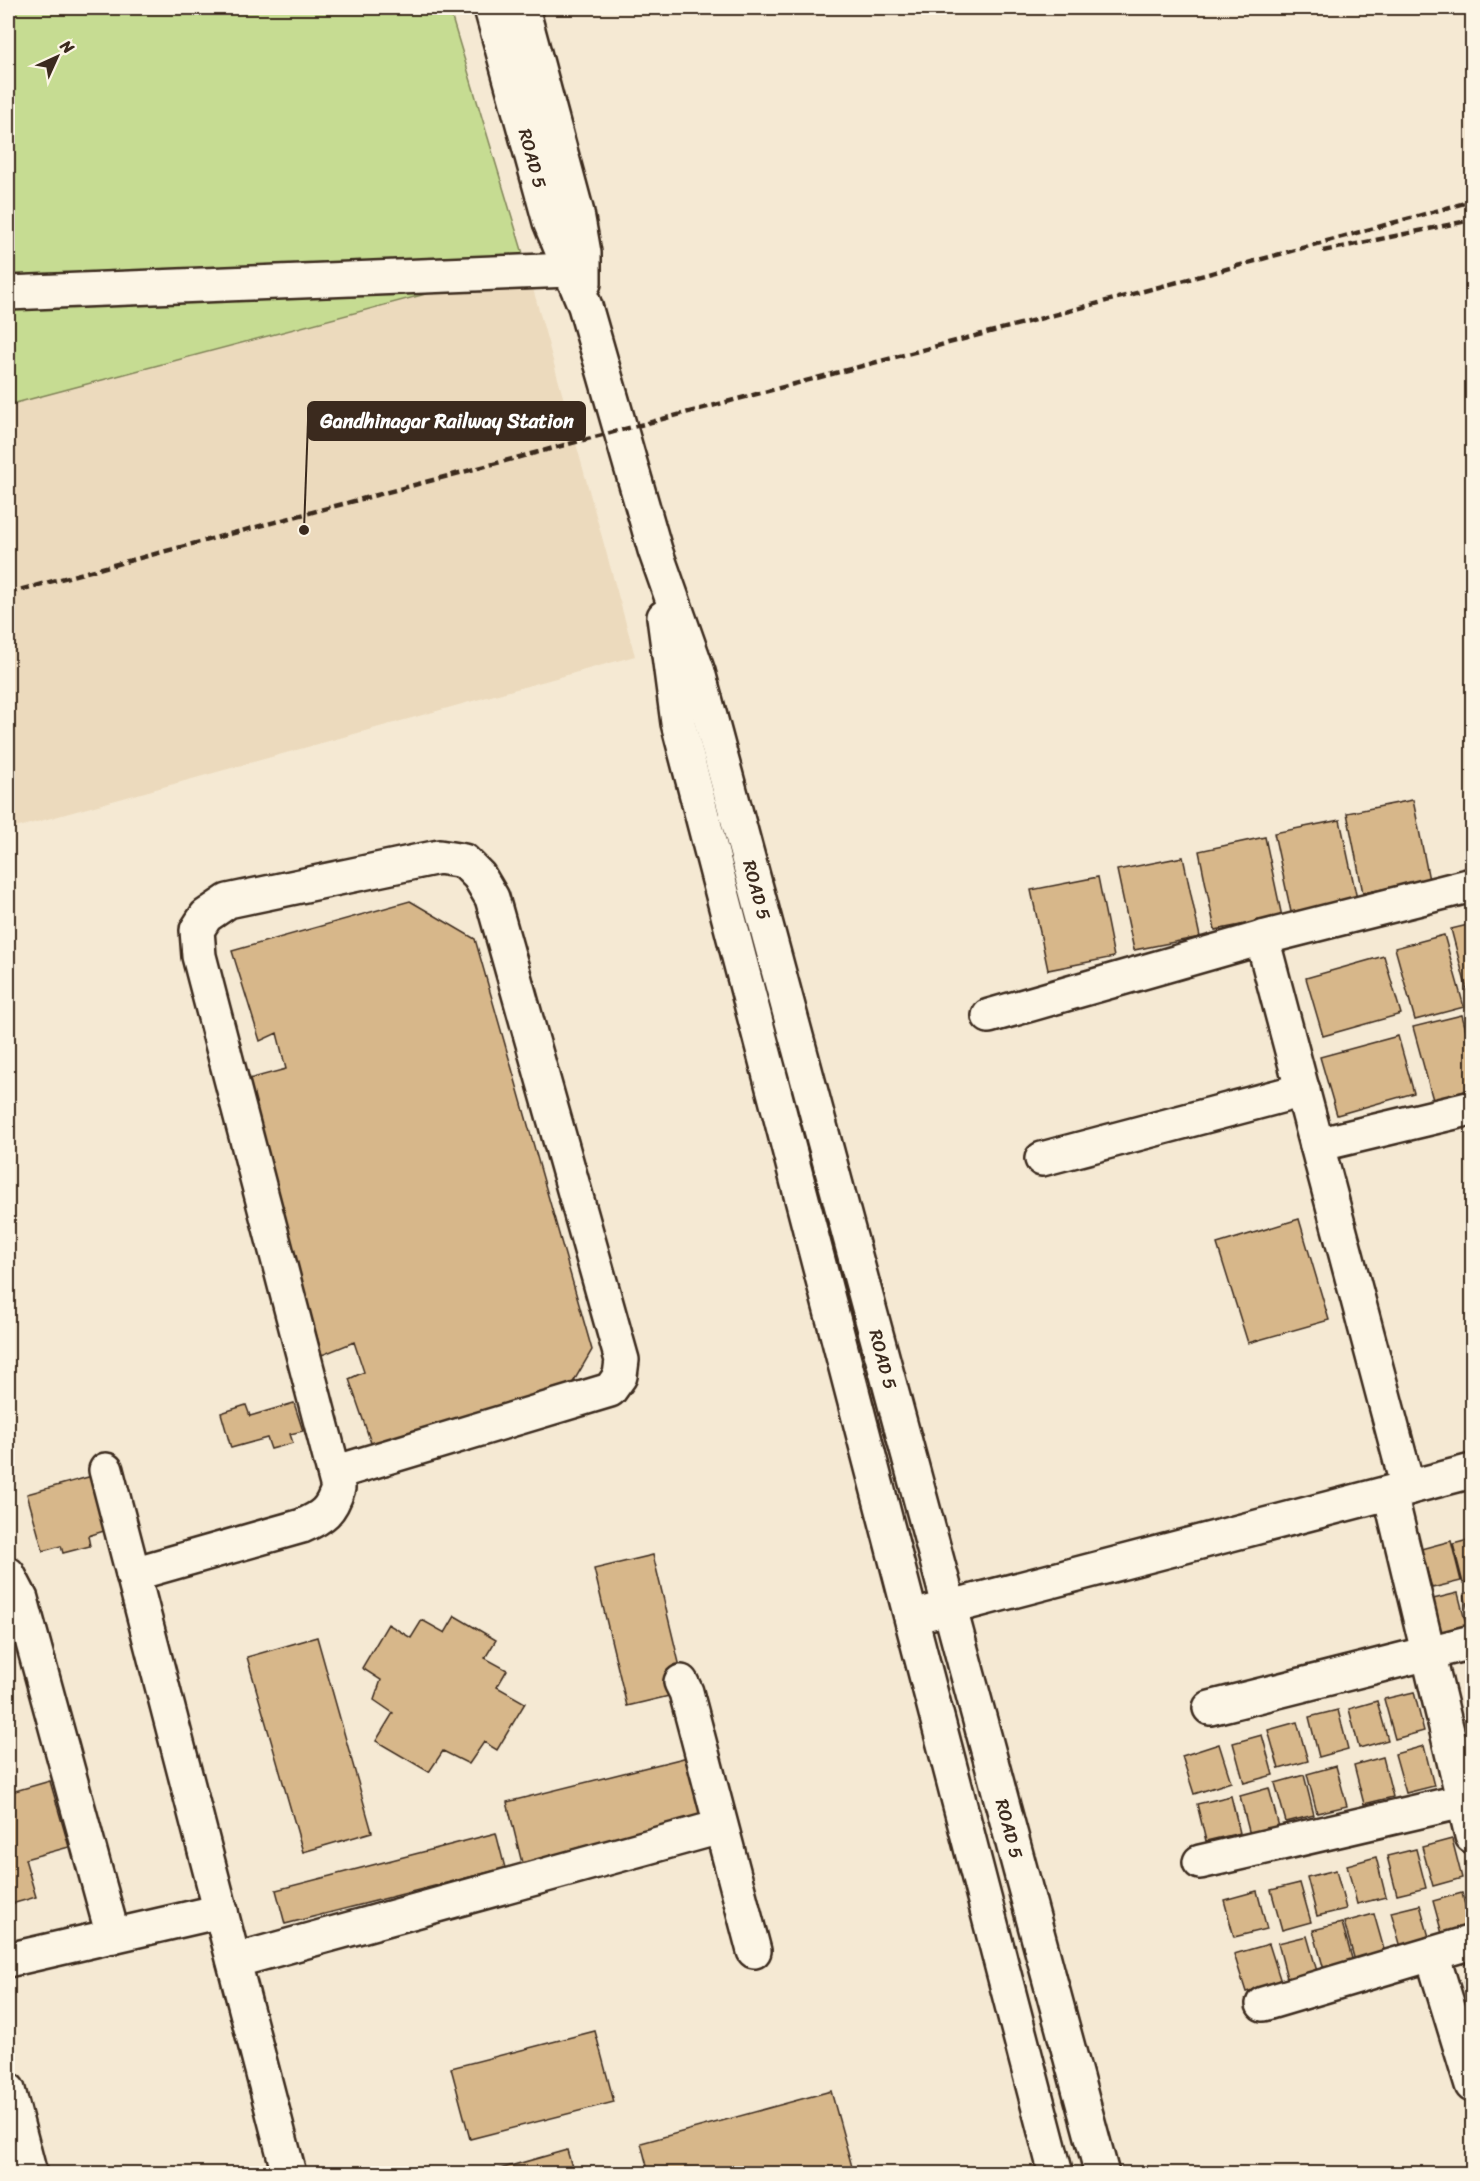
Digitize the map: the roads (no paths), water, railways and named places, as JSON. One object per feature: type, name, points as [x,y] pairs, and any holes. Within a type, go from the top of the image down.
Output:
[{"type":"street","name":"ROAD 5","points":[[491,8],[550,222],[585,306],[655,550],[698,672],[1102,2174]]},
{"type":"street","name":"ROAD 5","points":[[522,8],[577,213],[584,253],[585,306]]},
{"type":"street","points":[[8,293],[569,270]]},
{"type":"street","name":"ROAD 5","points":[[655,550],[678,723],[1056,2174]]},
{"type":"street","points":[[133,1574],[302,1527],[320,1518],[333,1503],[338,1488],[334,1473],[199,956],[197,930],[206,916],[228,902],[439,857],[464,861],[479,876],[492,898],[622,1360],[620,1376],[610,1390],[334,1473]]},
{"type":"street","points":[[989,1016],[1262,938],[1473,885]]},
{"type":"street","points":[[1262,938],[1317,1144],[1399,1490],[1429,1653],[1469,1800],[1473,1836]]},
{"type":"street","points":[[1042,1159],[1303,1090]]},
{"type":"street","points":[[1317,1144],[1473,1108]]},
{"type":"street","points":[[106,1470],[289,2174]]},
{"type":"street","points":[[911,1617],[1473,1471]]},
{"type":"street","points":[[8,1574],[21,1599],[113,1936]]},
{"type":"street","points":[[1210,1708],[1473,1642]]},
{"type":"street","points":[[681,1682],[686,1692],[754,1951]]},
{"type":"street","points":[[1200,1862],[1469,1800]]},
{"type":"street","points":[[234,1961],[720,1827]]},
{"type":"street","points":[[8,1960],[221,1911]]},
{"type":"street","points":[[1263,2004],[1473,1942]]},
{"type":"street","points":[[1432,1954],[1473,2085]]},
{"type":"street","points":[[8,2090],[30,2174]]},
{"type":"railway","points":[[8,593],[1208,274],[1472,201]]},
{"type":"railway","points":[[1323,251],[1472,220]]},
{"type":"place","name":"Gandhinagar Railway Station","points":[[304,530]]}]
